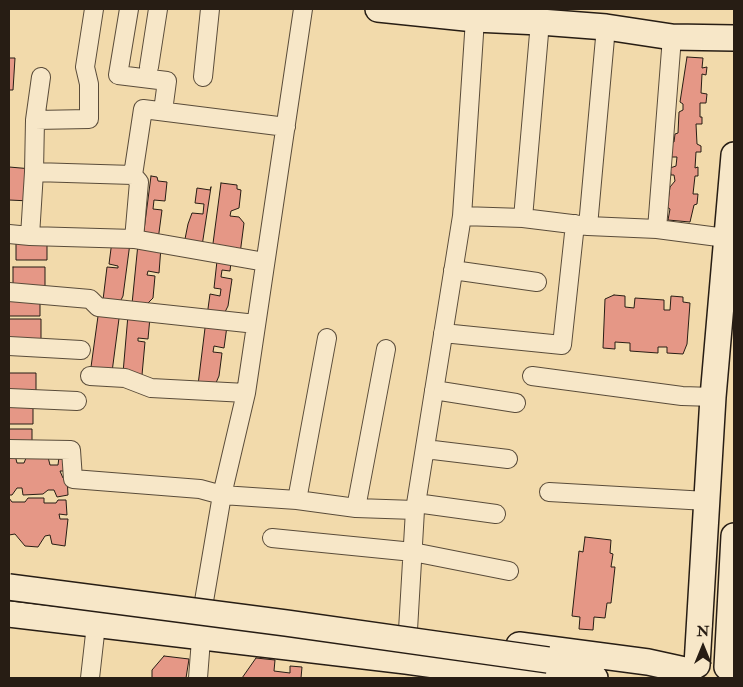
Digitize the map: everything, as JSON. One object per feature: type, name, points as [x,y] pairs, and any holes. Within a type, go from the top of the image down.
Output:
[{"type":"street","points":[[34,120],[89,119],[89,84],[86,67],[94,9]]},
{"type":"street","points":[[129,9],[118,75],[167,81],[163,111]]},
{"type":"street","points":[[149,67],[158,9]]},
{"type":"street","points":[[203,77],[210,9]]},
{"type":"street","points":[[198,678],[204,601],[222,495],[246,393],[303,9]]},
{"type":"street","points":[[378,9],[421,11],[475,20],[514,15],[540,22],[606,27],[672,37],[734,38]]},
{"type":"street","points":[[408,630],[416,506],[462,216],[475,20]]},
{"type":"street","points":[[523,218],[540,22]]},
{"type":"street","points":[[443,333],[562,345],[582,225],[606,27]]},
{"type":"street","points":[[657,228],[672,37]]},
{"type":"street","points":[[30,236],[34,172],[34,120],[41,77]]},
{"type":"street","points":[[133,175],[143,109],[163,111],[207,123],[286,127]]},
{"type":"street","points":[[690,671],[707,501],[713,397],[734,155]]},
{"type":"street","points":[[34,172],[133,175],[139,182],[134,239]]},
{"type":"street","points":[[462,216],[523,218],[582,225],[657,228],[726,238]]},
{"type":"street","points":[[9,234],[134,239],[265,262]]},
{"type":"street","points":[[453,270],[537,282]]},
{"type":"street","points":[[9,292],[90,299],[98,307],[256,324]]},
{"type":"street","points":[[297,500],[327,338]]},
{"type":"street","points":[[9,346],[81,350]]},
{"type":"street","points":[[356,508],[386,349]]},
{"type":"street","points":[[90,376],[125,378],[151,388],[246,393]]},
{"type":"street","points":[[532,376],[682,396],[713,397]]},
{"type":"street","points":[[434,390],[516,403]]},
{"type":"street","points":[[9,398],[77,401]]},
{"type":"street","points":[[9,449],[71,450],[73,479],[200,489],[222,495],[297,500],[356,508],[416,506],[496,514]]},
{"type":"street","points":[[425,449],[508,459]]},
{"type":"street","points":[[549,492],[707,501]]},
{"type":"street","points":[[731,671],[734,536]]},
{"type":"street","points":[[272,538],[413,552],[510,571]]},
{"type":"street","points":[[9,576],[648,662],[690,671],[707,662],[718,663],[731,671]]},
{"type":"street","points":[[9,587],[286,623],[538,669]]},
{"type":"street","points":[[9,598],[315,637],[595,678]]},
{"type":"street","points":[[9,614],[201,638],[432,672],[538,669],[648,662]]},
{"type":"street","points":[[90,678],[96,625]]},
{"type":"building","points":[[687,57],[703,58],[702,68],[707,67],[706,75],[702,74],[701,93],[707,94],[706,103],[700,103],[702,124],[696,124],[697,144],[701,146],[701,152],[696,152],[695,168],[698,167],[698,176],[695,176],[693,194],[698,194],[697,204],[694,205],[690,222],[668,220],[670,209],[667,207],[670,187],[675,181],[674,175],[671,175],[670,168],[676,166],[677,157],[671,157],[670,142],[674,142],[675,134],[678,133],[679,112],[683,110],[683,104],[680,102]]},
{"type":"building","points":[[9,58],[15,58],[13,90],[9,90]]},
{"type":"building","points":[[9,167],[32,169],[30,201],[9,200]]},
{"type":"building","points":[[151,176],[157,177],[158,181],[167,182],[165,201],[154,200],[153,209],[162,210],[158,240],[143,238]]},
{"type":"building","points":[[221,183],[237,185],[237,189],[241,190],[239,208],[231,211],[230,216],[239,217],[244,223],[240,254],[212,251]]},
{"type":"building","points":[[211,187],[202,246],[184,244],[192,213],[203,214],[204,204],[195,203],[197,188],[210,190]]},
{"type":"building","points":[[16,240],[47,240],[47,260],[16,260]]},
{"type":"building","points":[[112,241],[130,243],[123,296],[120,302],[103,300],[107,267],[118,268],[118,266],[109,264]]},
{"type":"building","points":[[138,244],[161,247],[159,273],[148,271],[147,275],[155,276],[153,298],[146,305],[132,304]]},
{"type":"building","points":[[217,261],[231,262],[230,271],[222,270],[221,277],[232,279],[228,306],[224,314],[207,316],[210,294],[220,296],[221,289],[214,288]]},
{"type":"building","points":[[13,267],[45,267],[45,287],[13,287]]},
{"type":"building","points":[[614,295],[625,296],[625,307],[634,308],[635,298],[664,300],[664,310],[670,310],[671,296],[683,297],[683,302],[690,303],[687,344],[683,354],[667,353],[667,347],[658,347],[658,353],[630,351],[630,343],[615,342],[615,349],[603,348],[605,299]]},
{"type":"building","points":[[9,296],[40,296],[40,316],[9,316]]},
{"type":"building","points":[[99,309],[120,311],[112,372],[99,374],[91,367]]},
{"type":"building","points":[[128,315],[150,317],[148,339],[138,338],[138,341],[145,342],[142,375],[123,373]]},
{"type":"building","points":[[9,319],[41,319],[41,339],[9,339]]},
{"type":"building","points":[[206,320],[227,326],[224,348],[214,346],[213,352],[222,353],[219,376],[215,385],[198,385]]},
{"type":"building","points":[[9,373],[36,373],[36,393],[9,393]]},
{"type":"building","points":[[9,404],[33,404],[33,424],[9,424]]},
{"type":"building","points":[[9,429],[32,429],[32,449],[9,449]]},
{"type":"building","points":[[28,453],[48,457],[50,465],[58,465],[59,457],[67,455],[70,471],[60,471],[63,478],[67,477],[68,495],[57,497],[54,490],[48,490],[43,494],[23,495],[22,488],[17,488],[12,495],[9,495],[9,455],[15,455],[17,463],[24,463]]},
{"type":"building","points":[[9,498],[12,502],[25,502],[28,498],[44,498],[44,503],[56,503],[58,500],[66,500],[67,515],[59,514],[60,519],[68,519],[65,546],[52,544],[50,535],[45,536],[38,547],[25,546],[15,534],[9,535]]},
{"type":"building","points":[[585,537],[611,540],[610,553],[613,554],[611,567],[615,567],[611,603],[607,603],[605,618],[594,617],[593,630],[579,629],[580,617],[572,616],[579,551],[583,552]]},
{"type":"building","points":[[164,656],[189,659],[186,678],[152,678],[152,670]]},
{"type":"building","points":[[256,658],[275,660],[274,671],[290,673],[290,666],[302,667],[301,678],[242,678]]}]
